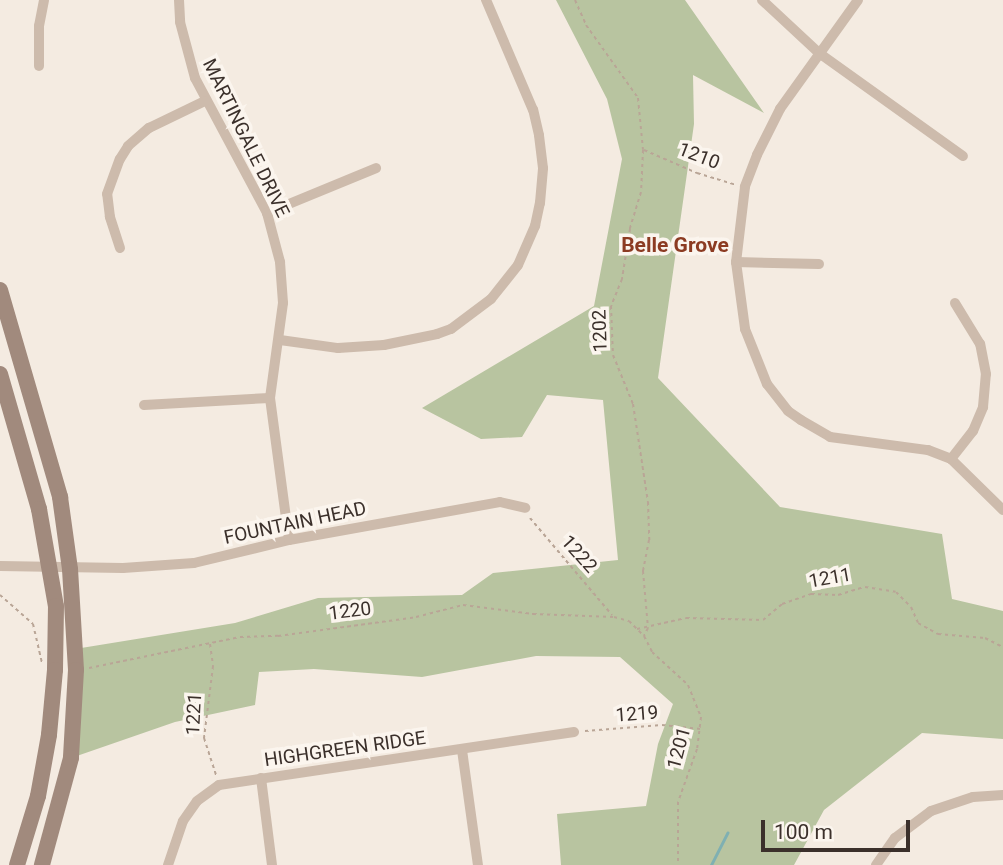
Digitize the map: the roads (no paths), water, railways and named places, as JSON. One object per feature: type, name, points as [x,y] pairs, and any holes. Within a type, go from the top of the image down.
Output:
[{"type":"main road","points":[[0,290],[60,497],[70,569],[76,670],[71,758],[42,865]]},
{"type":"main road","points":[[0,374],[38,509],[56,606],[55,670],[49,735],[38,796],[17,865]]},
{"type":"street","points":[[38,66],[39,26],[44,0]]},
{"type":"street","name":"MARTINGALE DRIVE","points":[[179,0],[186,51],[205,101],[267,213],[280,262],[283,303],[270,398],[289,540]]},
{"type":"street","points":[[280,340],[338,348],[383,345],[437,334],[451,329],[479,309],[502,288],[518,265],[535,226],[543,168],[533,110],[486,0]]},
{"type":"street","points":[[762,0],[819,53],[963,156]]},
{"type":"street","points":[[858,0],[780,109],[757,155],[745,187],[736,262],[739,299],[755,358],[767,384],[789,411],[830,437],[928,450],[951,459],[1003,510]]},
{"type":"street","points":[[120,248],[110,217],[107,194],[120,159],[128,146],[149,128],[205,101]]},
{"type":"street","points":[[267,213],[376,168]]},
{"type":"street","points":[[736,262],[819,264]]},
{"type":"street","points":[[951,459],[973,431],[984,407],[986,374],[980,344],[955,303]]},
{"type":"street","points":[[144,405],[270,398]]},
{"type":"street","name":"FOUNTAIN HEAD","points":[[0,566],[70,569],[194,563],[289,540],[500,502],[525,508]]},
{"type":"street","name":"HIGHGREEN RIDGE","points":[[168,865],[183,821],[197,801],[219,785],[574,732]]},
{"type":"street","points":[[462,750],[478,865]]},
{"type":"street","points":[[261,778],[272,865]]},
{"type":"street","points":[[876,865],[895,838],[931,811],[966,799],[1003,796]]},
{"type":"waterway","points":[[711,865],[727,833]]},
{"type":"district","name":"Belle Grove","points":[[675,245]]}]
